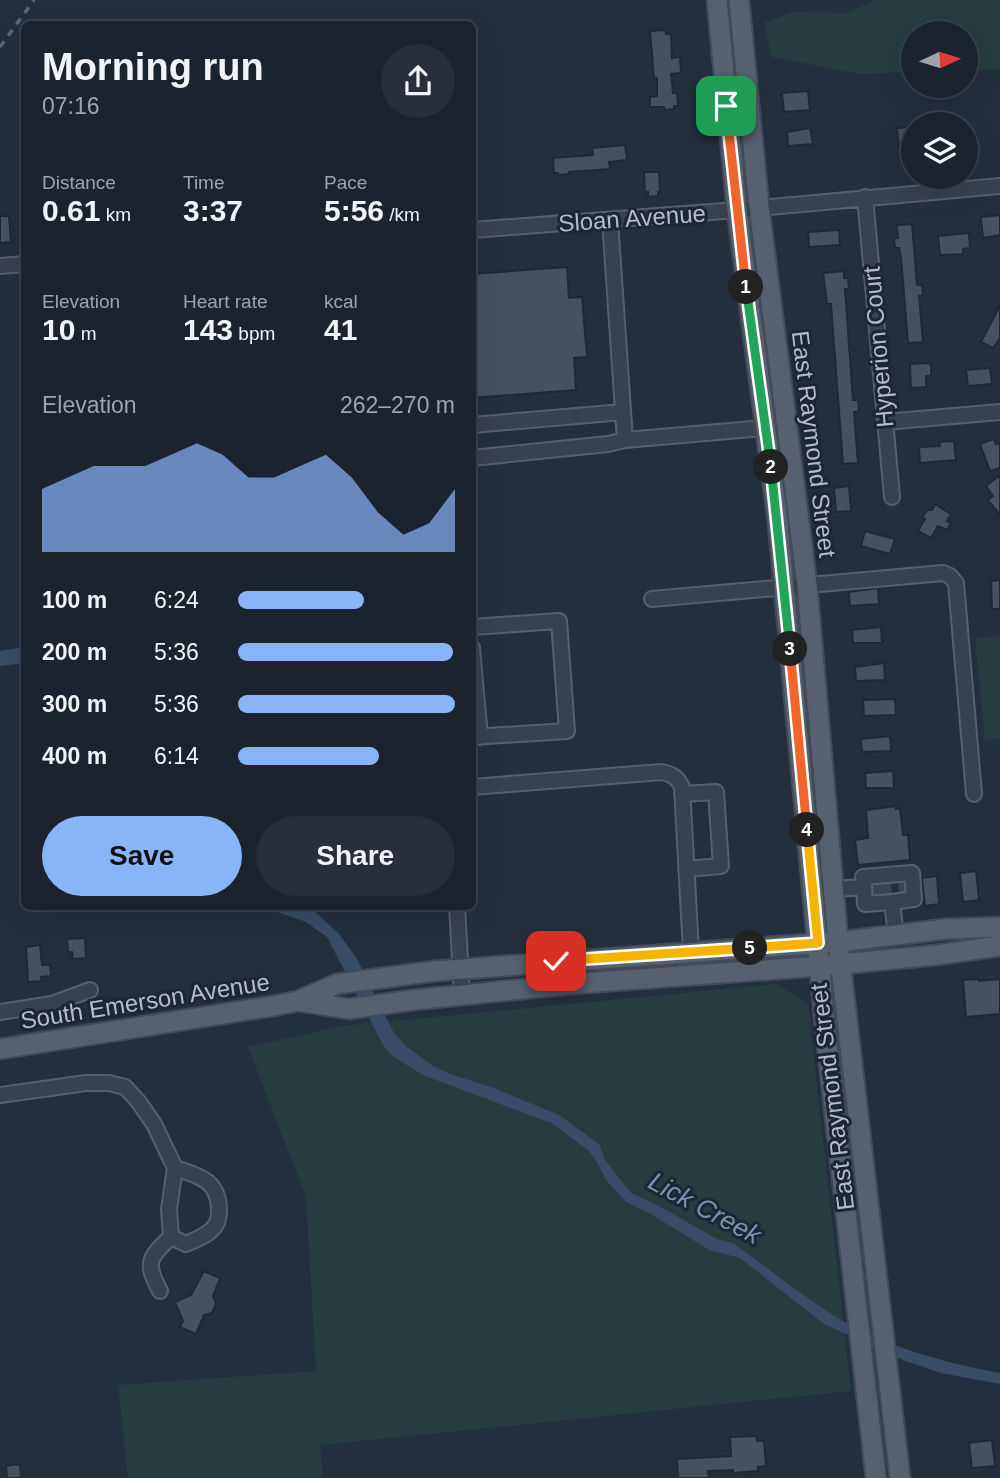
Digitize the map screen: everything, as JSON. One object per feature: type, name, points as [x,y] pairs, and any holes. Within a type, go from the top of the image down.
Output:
[{"type":"main road","name":"East Raymond Street","points":[[717,0],[737,211],[784,587],[820,966],[876,1478]]},
{"type":"main road","name":"East Raymond Street","points":[[739,0],[759,207],[807,584],[838,942],[900,1478]]},
{"type":"main road","name":"South Emerson Avenue","points":[[0,1049],[298,1001],[337,984],[385,977],[460,968],[838,942],[946,929],[1000,927]]},
{"type":"main road","name":"South Emerson Avenue","points":[[298,1001],[349,1009],[583,983],[820,966],[1000,946]]},
{"type":"street","name":"Sloan Avenue","points":[[476,230],[737,211],[1000,186]]},
{"type":"street","name":"Hyperion Court","points":[[865,197],[892,497]]},
{"type":"street","points":[[610,220],[625,440]]},
{"type":"street","points":[[0,266],[21,264]]},
{"type":"street","points":[[476,425],[623,412]]},
{"type":"street","points":[[885,422],[1000,412]]},
{"type":"street","points":[[476,457],[765,428]]},
{"type":"street","points":[[652,598],[943,573],[952,577],[956,583],[974,794]]},
{"type":"street","points":[[476,626],[559,621],[567,731],[476,737]]},
{"type":"street","points":[[476,787],[661,772],[671,774],[678,780],[682,794],[691,952]]},
{"type":"street","points":[[682,794],[716,792],[721,866],[686,869]]},
{"type":"street","points":[[834,889],[888,889],[896,935]]},
{"type":"street","points":[[457,910],[462,995]]},
{"type":"street","points":[[0,1012],[52,1004],[90,990]]},
{"type":"street","points":[[0,1096],[86,1083],[109,1083],[125,1087],[154,1124],[175,1168],[169,1209],[171,1237],[155,1254],[150,1265],[150,1272],[160,1291]]},
{"type":"street","points":[[171,1237],[186,1244],[215,1226],[219,1216],[219,1196],[213,1186],[198,1176],[175,1168]]},
{"type":"green space","points":[[875,0],[1000,0],[1000,69],[978,70],[978,21],[901,21],[901,72],[860,74],[772,57],[764,23],[793,12],[847,13]]},
{"type":"green space","points":[[1000,636],[1000,739],[985,740],[975,638]]},
{"type":"green space","points":[[776,984],[808,1004],[851,1391],[320,1445],[323,1478],[128,1478],[118,1385],[316,1371],[306,1197],[248,1047],[341,1026]]},
{"type":"water","points":[[21,648],[21,663],[0,666],[0,651]]},
{"type":"water","name":"Lick Creek","points":[[272,910],[313,910],[338,933],[356,957],[394,1033],[407,1047],[433,1066],[559,1115],[599,1144],[605,1160],[631,1193],[717,1239],[733,1243],[838,1318],[896,1346],[1000,1373],[1000,1384],[941,1373],[903,1360],[824,1324],[740,1258],[709,1250],[651,1214],[626,1202],[606,1180],[588,1150],[551,1123],[423,1075],[391,1055],[383,1045],[327,937],[306,922]]},
{"type":"building","points":[[666,30],[666,34],[671,34],[672,58],[680,57],[681,73],[671,74],[673,93],[677,93],[678,106],[664,110],[664,107],[650,107],[650,97],[657,96],[657,78],[654,78],[650,31]]},
{"type":"building","points":[[808,91],[810,110],[784,112],[782,93]]},
{"type":"building","points":[[810,128],[813,144],[788,146],[787,132]]},
{"type":"building","points":[[897,128],[901,128],[901,148],[899,148]]},
{"type":"building","points":[[625,145],[627,160],[609,162],[610,169],[558,175],[554,173],[553,158],[593,155],[592,148]]},
{"type":"building","points":[[644,172],[659,172],[658,196],[648,197],[648,192],[645,193]]},
{"type":"building","points":[[1000,215],[1000,235],[983,238],[981,217]]},
{"type":"building","points":[[0,216],[9,216],[11,242],[0,243]]},
{"type":"building","points":[[912,224],[917,285],[922,285],[923,295],[919,296],[923,342],[908,343],[901,257],[899,248],[895,248],[894,238],[898,238],[897,225]]},
{"type":"building","points":[[839,230],[840,245],[809,247],[808,232]]},
{"type":"building","points":[[969,233],[970,248],[963,249],[963,254],[940,255],[938,236]]},
{"type":"building","points":[[567,267],[569,298],[582,297],[587,357],[574,358],[576,390],[476,398],[476,274]]},
{"type":"building","points":[[844,271],[849,289],[845,289],[853,400],[858,400],[859,411],[854,412],[858,463],[843,464],[831,304],[827,304],[823,273]]},
{"type":"building","points":[[1000,305],[1000,338],[993,348],[981,342]]},
{"type":"building","points":[[910,364],[931,364],[931,376],[926,376],[926,387],[911,388]]},
{"type":"building","points":[[990,368],[992,384],[968,386],[966,370]]},
{"type":"building","points":[[994,439],[996,444],[1000,443],[1000,468],[990,471],[980,444]]},
{"type":"building","points":[[954,441],[956,460],[920,463],[919,447],[940,446],[939,442]]},
{"type":"building","points":[[1000,475],[1000,515],[988,500],[993,496],[986,486]]},
{"type":"building","points":[[849,486],[851,511],[836,512],[834,488]]},
{"type":"building","points":[[935,504],[951,514],[947,521],[951,523],[947,530],[938,526],[931,538],[918,531],[927,510],[932,510]]},
{"type":"building","points":[[865,531],[895,539],[890,554],[861,546]]},
{"type":"building","points":[[1000,580],[1000,609],[992,609],[991,581]]},
{"type":"building","points":[[878,588],[879,604],[850,606],[849,592]]},
{"type":"building","points":[[881,627],[882,643],[853,643],[852,630]]},
{"type":"building","points":[[884,663],[885,680],[856,681],[855,667]]},
{"type":"building","points":[[895,699],[896,715],[864,716],[863,700]]},
{"type":"building","points":[[890,736],[891,751],[862,752],[861,739]]},
{"type":"building","points":[[893,771],[894,788],[866,788],[865,773]]},
{"type":"building","points":[[896,806],[896,809],[900,808],[903,835],[908,835],[910,860],[858,865],[855,840],[868,838],[866,810]]},
{"type":"building","points":[[976,871],[979,900],[963,902],[960,873]]},
{"type":"building","points":[[937,876],[939,904],[925,906],[922,878]]},
{"type":"building","points":[[85,938],[86,958],[73,959],[72,952],[68,952],[67,939]]},
{"type":"building","points":[[40,945],[42,965],[50,965],[51,976],[41,977],[42,981],[28,982],[26,947]]},
{"type":"building","points":[[1000,979],[1000,1014],[966,1017],[963,980]]},
{"type":"building","points":[[204,1271],[220,1278],[213,1296],[216,1304],[212,1313],[204,1315],[196,1334],[180,1327],[183,1321],[175,1302],[191,1295]]},
{"type":"building","points":[[756,1436],[757,1441],[764,1441],[766,1466],[758,1467],[758,1471],[708,1471],[709,1478],[678,1478],[677,1459],[731,1456],[730,1437]]},
{"type":"building","points":[[992,1440],[995,1466],[972,1468],[969,1443]]},
{"type":"building","points":[[20,1464],[21,1478],[7,1478],[6,1466]]},
{"type":"tunnel","points":[[905,881],[906,894]]},
{"type":"tunnel","points":[[884,883],[885,896]]},
{"type":"tunnel","points":[[872,884],[873,897]]},
{"type":"railway","points":[[0,47],[34,0]]},
{"type":"route","points":[[556,961],[818,943],[778,522],[751,325],[726,106]]}]
